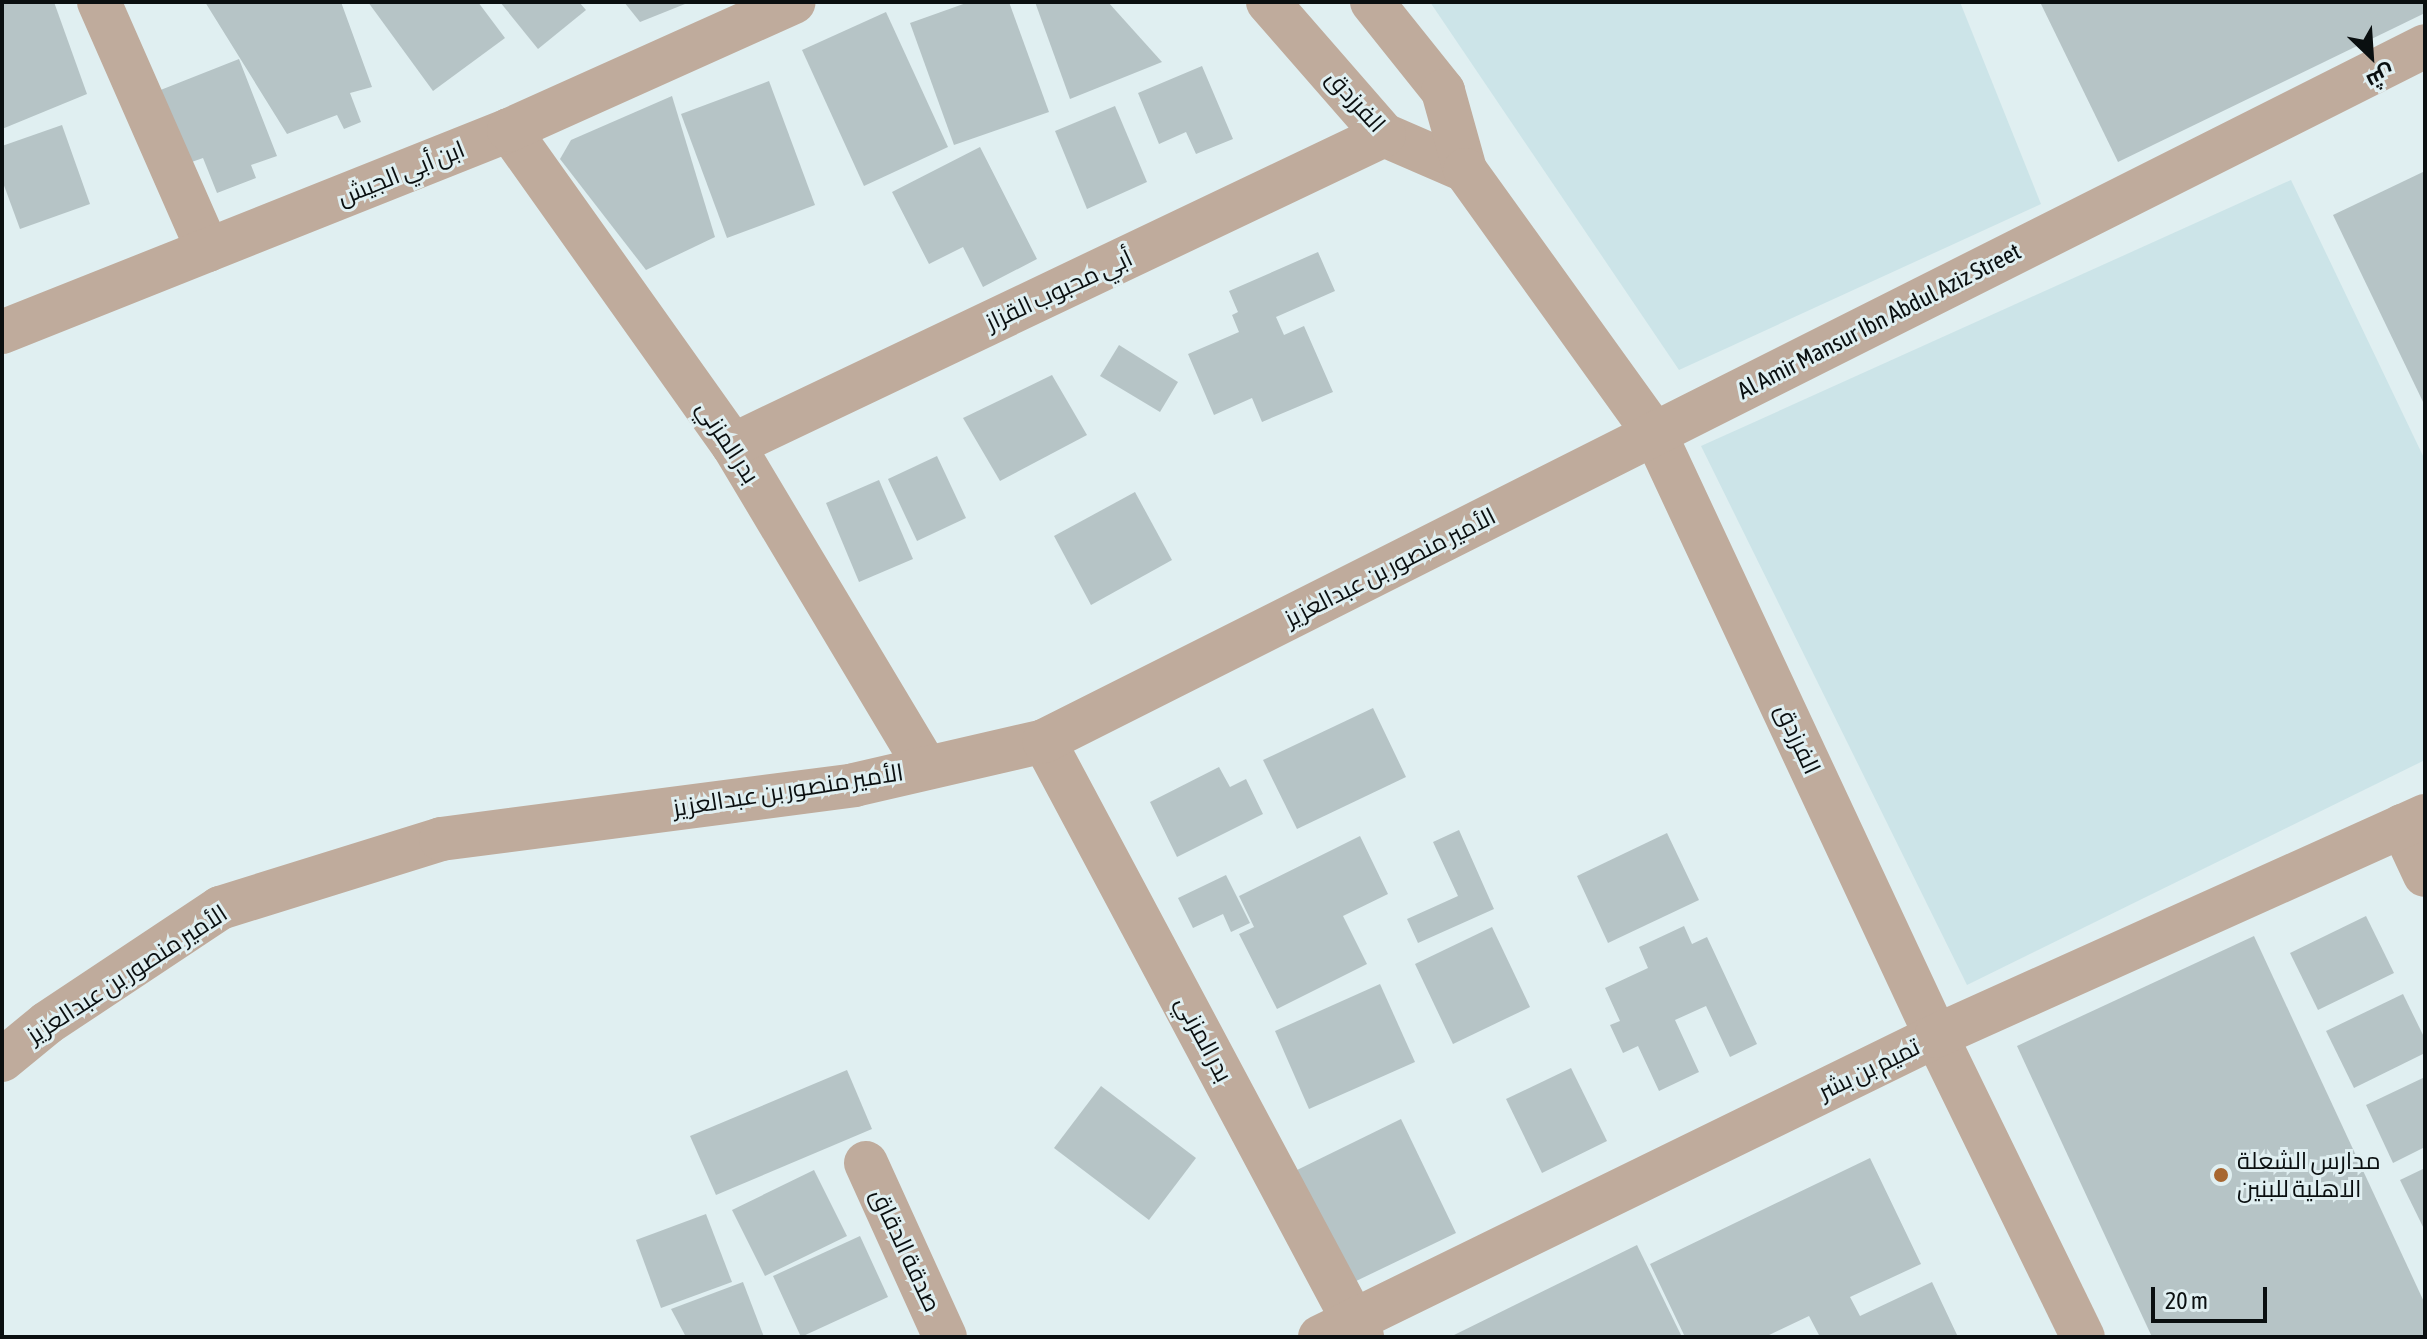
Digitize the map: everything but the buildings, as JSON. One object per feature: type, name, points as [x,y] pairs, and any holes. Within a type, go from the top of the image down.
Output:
[{"type":"street","points":[[99,2],[208,250]]},
{"type":"street","name":"ابن أبي الجيش","points":[[2,332],[509,130],[794,2]]},
{"type":"street","name":"الفرزدق","points":[[1268,2],[1384,135],[1465,170]]},
{"type":"street","name":"الفرزدق","points":[[1372,2],[1443,91],[1465,170],[1655,434],[1936,1036],[2083,1337]]},
{"type":"street","name":"Al Amir Mansur Ibn Abdul Aziz Street","points":[[1655,434],[2425,46]]},
{"type":"street","name":"بدر المزني","points":[[509,130],[733,445],[926,768]]},
{"type":"street","name":"أبي محبوب القزاز","points":[[733,445],[1384,135]]},
{"type":"street","name":"الأمير منصور بن عبدالعزيز","points":[[2,1060],[47,1023],[220,908],[441,839],[854,785],[1044,741],[1655,434]]},
{"type":"street","name":"بدر المزني","points":[[1044,741],[1346,1332]]},
{"type":"street","points":[[2414,821],[2425,875]]},
{"type":"street","name":"تميم بن بشر","points":[[1346,1332],[1936,1036],[2414,821]]},
{"type":"street","name":"صدقة الدقاق","points":[[866,1163],[945,1337]]},
{"type":"shaded area","points":[[1430,2],[1960,2],[2041,204],[1679,370]]},
{"type":"shaded area","points":[[2291,180],[2425,460],[2425,760],[1967,985],[1701,446]]},
{"type":"place","name":"مدارس الشعلة الاهلية للبنين","points":[[2221,1175]]}]
